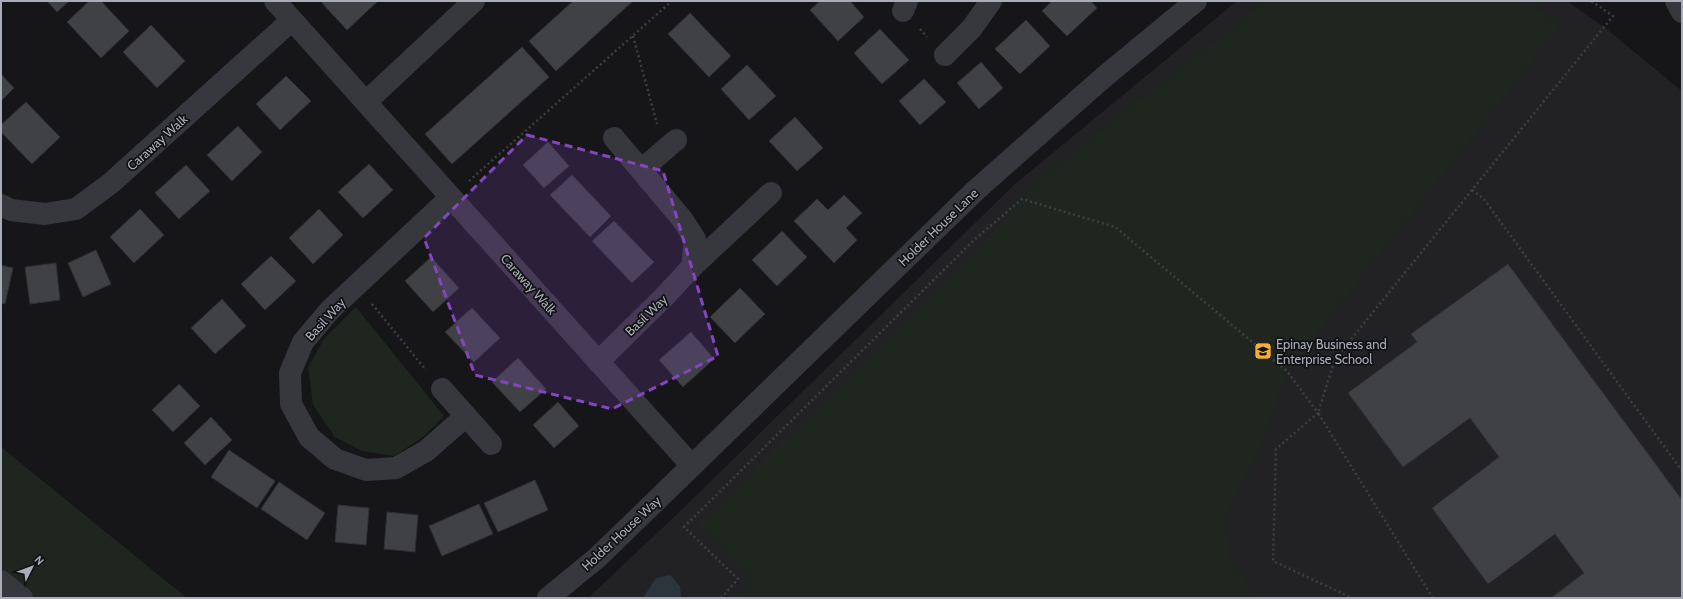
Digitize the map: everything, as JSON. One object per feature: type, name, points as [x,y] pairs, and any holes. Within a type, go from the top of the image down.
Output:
[{"type":"street","name":"Caraway Walk","points":[[276,1],[692,466]]},
{"type":"street","points":[[366,102],[474,1]]},
{"type":"street","points":[[944,55],[972,28],[991,1]]},
{"type":"street","name":"Holder House Lane","points":[[692,466],[976,190],[1104,77],[1196,1]]},
{"type":"street","points":[[1676,1],[1682,12]]},
{"type":"street","name":"Caraway Walk","points":[[1,205],[10,210],[45,214],[76,209],[111,183],[292,20]]},
{"type":"street","points":[[614,138],[682,219],[695,239],[692,267]]},
{"type":"street","points":[[641,170],[670,146]]},
{"type":"street","name":"Basil Way","points":[[598,362],[665,296],[692,267],[771,193]]},
{"type":"street","name":"Basil Way","points":[[451,197],[330,310],[303,342],[290,373],[291,404],[309,437],[335,459],[366,470],[396,468],[426,451],[466,416]]},
{"type":"street","points":[[442,389],[491,444]]},
{"type":"street","name":"Holder House Way","points":[[548,598],[598,557],[692,466]]},
{"type":"street","points":[[1,580],[22,598]]},
{"type":"path","points":[[451,197],[672,1]]},
{"type":"path","points":[[1352,598],[1273,561],[1276,449],[1318,413],[1334,359],[1613,16],[1591,1]]},
{"type":"path","points":[[633,36],[670,146]]},
{"type":"path","points":[[1472,190],[1484,199],[1682,470]]},
{"type":"path","points":[[721,598],[738,579],[684,527],[973,241],[1022,199],[1115,227],[1287,370],[1318,413],[1433,598]]},
{"type":"path","points":[[357,285],[442,389]]},
{"type":"highlighted area","points":[[527,135],[663,171],[718,356],[612,409],[475,375],[424,238]]},
{"type":"shaded area","name":"Epinay Business and Enterprise School","points":[[1237,1],[1567,1],[1604,27],[1682,91],[1682,598],[588,598],[673,518],[1015,184]]},
{"type":"shaded area","points":[[1266,1],[1528,1],[1560,26],[1287,371],[1253,466],[1241,482],[1223,522],[1231,559],[1255,596],[1264,598],[738,598],[753,582],[698,526],[980,246],[1047,172]]},
{"type":"shaded area","points":[[356,307],[444,416],[423,437],[394,456],[362,451],[335,437],[313,405],[308,367],[324,339]]},
{"type":"shaded area","points":[[1,447],[187,598],[1,598]]},
{"type":"shaded area","points":[[670,575],[680,586],[681,598],[643,598],[656,578]]},
{"type":"building","points":[[47,1],[69,1],[57,12]]},
{"type":"building","points":[[89,1],[101,1],[129,31],[101,58],[67,22]]},
{"type":"building","points":[[324,1],[378,1],[347,30],[322,3]]},
{"type":"building","points":[[573,1],[633,1],[556,71],[529,41]]},
{"type":"building","points":[[820,1],[850,1],[864,17],[838,41],[810,10]]},
{"type":"building","points":[[1052,1],[1091,1],[1097,8],[1067,36],[1042,11]]},
{"type":"building","points":[[690,13],[731,56],[709,77],[668,34]]},
{"type":"building","points":[[1026,20],[1050,46],[1020,74],[995,49]]},
{"type":"building","points":[[151,25],[185,61],[157,88],[123,52]]},
{"type":"building","points":[[880,29],[909,60],[882,84],[854,53]]},
{"type":"building","points":[[522,47],[549,77],[452,164],[425,134]]},
{"type":"building","points":[[981,62],[1003,88],[979,109],[957,83]]},
{"type":"building","points":[[747,65],[776,96],[749,120],[721,89]]},
{"type":"building","points":[[1,74],[14,88],[1,101]]},
{"type":"building","points":[[286,76],[311,101],[280,130],[256,104]]},
{"type":"building","points":[[924,79],[946,102],[920,125],[899,101]]},
{"type":"building","points":[[26,102],[60,137],[32,164],[1,132],[1,125]]},
{"type":"building","points":[[795,117],[823,148],[797,171],[769,141]]},
{"type":"building","points":[[238,126],[262,152],[232,181],[207,155]]},
{"type":"building","points":[[548,142],[569,166],[544,188],[523,165]]},
{"type":"building","points":[[369,164],[393,190],[363,218],[338,192]]},
{"type":"building","points":[[186,165],[210,191],[179,219],[155,193]]},
{"type":"building","points":[[572,175],[611,216],[590,237],[550,195]]},
{"type":"building","points":[[844,195],[862,213],[846,228],[857,240],[834,263],[794,221],[817,199],[828,210]]},
{"type":"building","points":[[140,209],[164,235],[134,263],[110,237]]},
{"type":"building","points":[[319,209],[343,235],[313,264],[289,238]]},
{"type":"building","points":[[614,221],[654,262],[632,283],[592,241]]},
{"type":"building","points":[[782,231],[807,257],[777,286],[752,260]]},
{"type":"building","points":[[96,250],[111,284],[83,297],[68,263]]},
{"type":"building","points":[[271,256],[296,281],[265,310],[241,284]]},
{"type":"building","points":[[431,257],[459,288],[433,312],[405,281]]},
{"type":"building","points":[[56,263],[60,300],[30,304],[25,267]]},
{"type":"building","points":[[1508,264],[1682,500],[1682,598],[1551,598],[1584,573],[1555,534],[1488,584],[1432,508],[1499,457],[1470,418],[1403,467],[1348,393],[1417,342],[1411,334]]},
{"type":"building","points":[[1,265],[13,268],[5,304],[1,303]]},
{"type":"building","points":[[740,288],[765,314],[735,343],[710,317]]},
{"type":"building","points":[[222,299],[246,326],[215,354],[191,328]]},
{"type":"building","points":[[472,308],[500,338],[474,362],[445,332]]},
{"type":"building","points":[[691,332],[714,359],[683,387],[659,360]]},
{"type":"building","points":[[518,358],[546,389],[520,412],[492,382]]},
{"type":"building","points":[[179,384],[200,406],[173,432],[152,410]]},
{"type":"building","points":[[558,402],[579,426],[554,448],[533,425]]},
{"type":"building","points":[[211,417],[232,440],[205,465],[184,443]]},
{"type":"building","points":[[229,450],[275,481],[257,508],[211,477]]},
{"type":"building","points":[[535,480],[548,510],[498,532],[484,503]]},
{"type":"building","points":[[279,482],[325,513],[307,540],[261,509]]},
{"type":"building","points":[[479,504],[493,534],[442,556],[429,526]]},
{"type":"building","points":[[338,505],[369,508],[366,545],[335,542]]},
{"type":"building","points":[[387,512],[418,515],[415,552],[384,549]]},
{"type":"place","name":"Epinay Business and Enterprise School","points":[[1263,351]]}]
